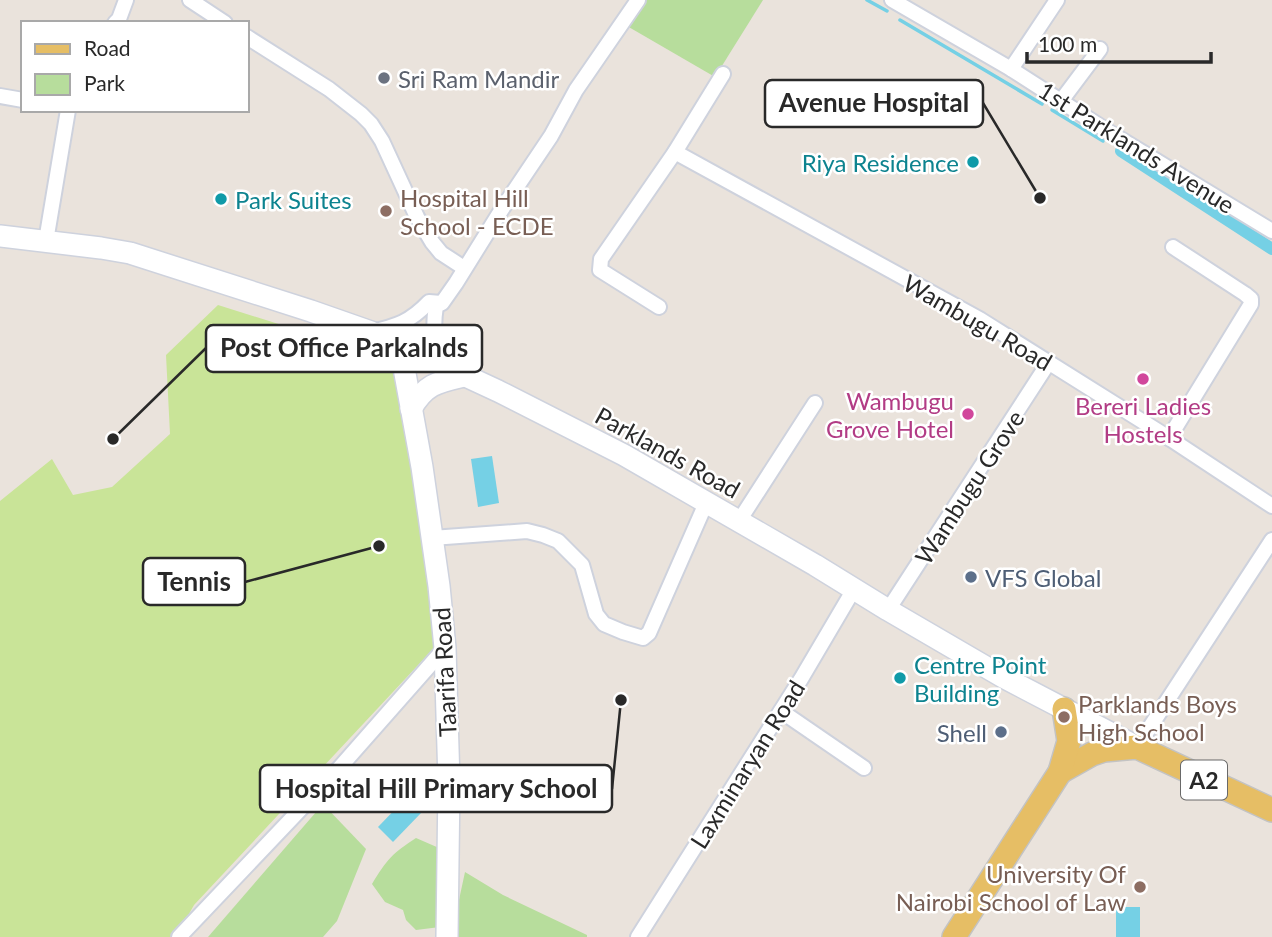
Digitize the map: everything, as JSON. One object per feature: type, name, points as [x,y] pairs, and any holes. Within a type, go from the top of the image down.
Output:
[{"type":"main road","name":"Parklands Road","points":[[0,236],[130,253],[371,332],[571,428],[739,522],[1003,677],[1137,747],[1272,810]]},
{"type":"main road","name":"Taarifa Road","points":[[400,346],[422,467],[439,586],[444,648],[449,782],[447,937]]},
{"type":"main road","points":[[411,409],[418,396],[426,389],[437,383],[464,376]]},
{"type":"main road","points":[[954,937],[1060,772],[1069,741],[1064,709]]},
{"type":"main road","points":[[1060,772],[1091,754],[1137,747]]},
{"type":"main road","points":[[1272,799],[1252,792],[1223,788],[1220,799],[1228,806],[1272,826]]},
{"type":"street","points":[[117,21],[126,0]]},
{"type":"street","points":[[190,0],[222,21]]},
{"type":"street","points":[[442,365],[434,335],[436,306],[442,303],[551,136],[576,90],[638,0]]},
{"type":"street","name":"1st Parklands Avenue","points":[[892,0],[1012,69],[1272,231]]},
{"type":"street","points":[[1012,69],[1057,0]]},
{"type":"street","points":[[248,38],[329,89],[371,124],[432,242],[441,253],[464,268]]},
{"type":"street","points":[[1061,102],[1100,49]]},
{"type":"street","points":[[659,307],[600,270],[601,259],[675,152],[723,74]]},
{"type":"street","points":[[0,96],[21,100]]},
{"type":"street","points":[[46,241],[68,112]]},
{"type":"street","name":"Wambugu Road","points":[[675,152],[981,320],[1272,506]]},
{"type":"street","points":[[1169,438],[1251,304],[1251,299],[1245,294],[1173,247]]},
{"type":"street","points":[[371,332],[400,325],[429,302],[442,303]]},
{"type":"street","name":"Wambugu Grove","points":[[888,611],[1049,362]]},
{"type":"street","points":[[739,522],[815,403]]},
{"type":"street","points":[[432,538],[527,531],[558,541],[582,565],[596,614],[604,624],[643,638],[649,633],[706,503]]},
{"type":"street","points":[[1137,747],[1272,540]]},
{"type":"street","name":"Laxminaryan Road","points":[[638,937],[854,589]]},
{"type":"street","points":[[179,937],[334,774],[444,648]]},
{"type":"street","points":[[780,711],[864,768]]},
{"type":"green space","points":[[645,0],[763,0],[715,77],[627,26]]},
{"type":"green space","points":[[218,305],[399,362],[435,647],[194,905],[176,937],[0,937],[0,501],[52,459],[73,495],[112,487],[170,434],[166,355]]},
{"type":"green space","points":[[323,804],[366,849],[337,921],[323,937],[208,937]]},
{"type":"green space","points":[[416,838],[439,848],[440,927],[416,930],[406,920],[403,910],[385,902],[372,884],[391,857]]},
{"type":"green space","points":[[465,872],[503,895],[587,937],[451,937]]},
{"type":"water","points":[[492,456],[499,503],[478,507],[471,459]]},
{"type":"water","points":[[406,798],[422,812],[393,842],[378,827]]},
{"type":"water","points":[[1116,907],[1140,907],[1140,937],[1116,937]]},
{"type":"waterway","points":[[867,0],[887,11]]},
{"type":"waterway","points":[[900,20],[1042,104]]},
{"type":"waterway","points":[[1052,110],[1103,141]]},
{"type":"waterway","points":[[1121,151],[1272,249]]},
{"type":"place","name":"Sri Ram Mandir","points":[[384,78]]},
{"type":"place","name":"Riya Residence","points":[[973,162]]},
{"type":"place","name":"Avenue Hospital","points":[[1040,198]]},
{"type":"place","name":"Park Suites","points":[[221,199]]},
{"type":"place","name":"Hospital Hill School - ECDE","points":[[386,211]]},
{"type":"place","name":"Bereri Ladies Hostels","points":[[1143,379]]},
{"type":"place","name":"Wambugu Grove Hotel","points":[[968,414]]},
{"type":"place","name":"Post Office Parkalnds","points":[[113,439]]},
{"type":"place","name":"Tennis","points":[[379,546]]},
{"type":"place","name":"VFS Global","points":[[971,577]]},
{"type":"place","name":"Centre Point Building","points":[[900,678]]},
{"type":"place","name":"Hospital Hill Primary School","points":[[621,700]]},
{"type":"place","name":"Parklands Boys High School","points":[[1064,717]]},
{"type":"place","name":"Shell","points":[[1001,732]]},
{"type":"place","name":"University Of Nairobi School of Law","points":[[1140,887]]}]
